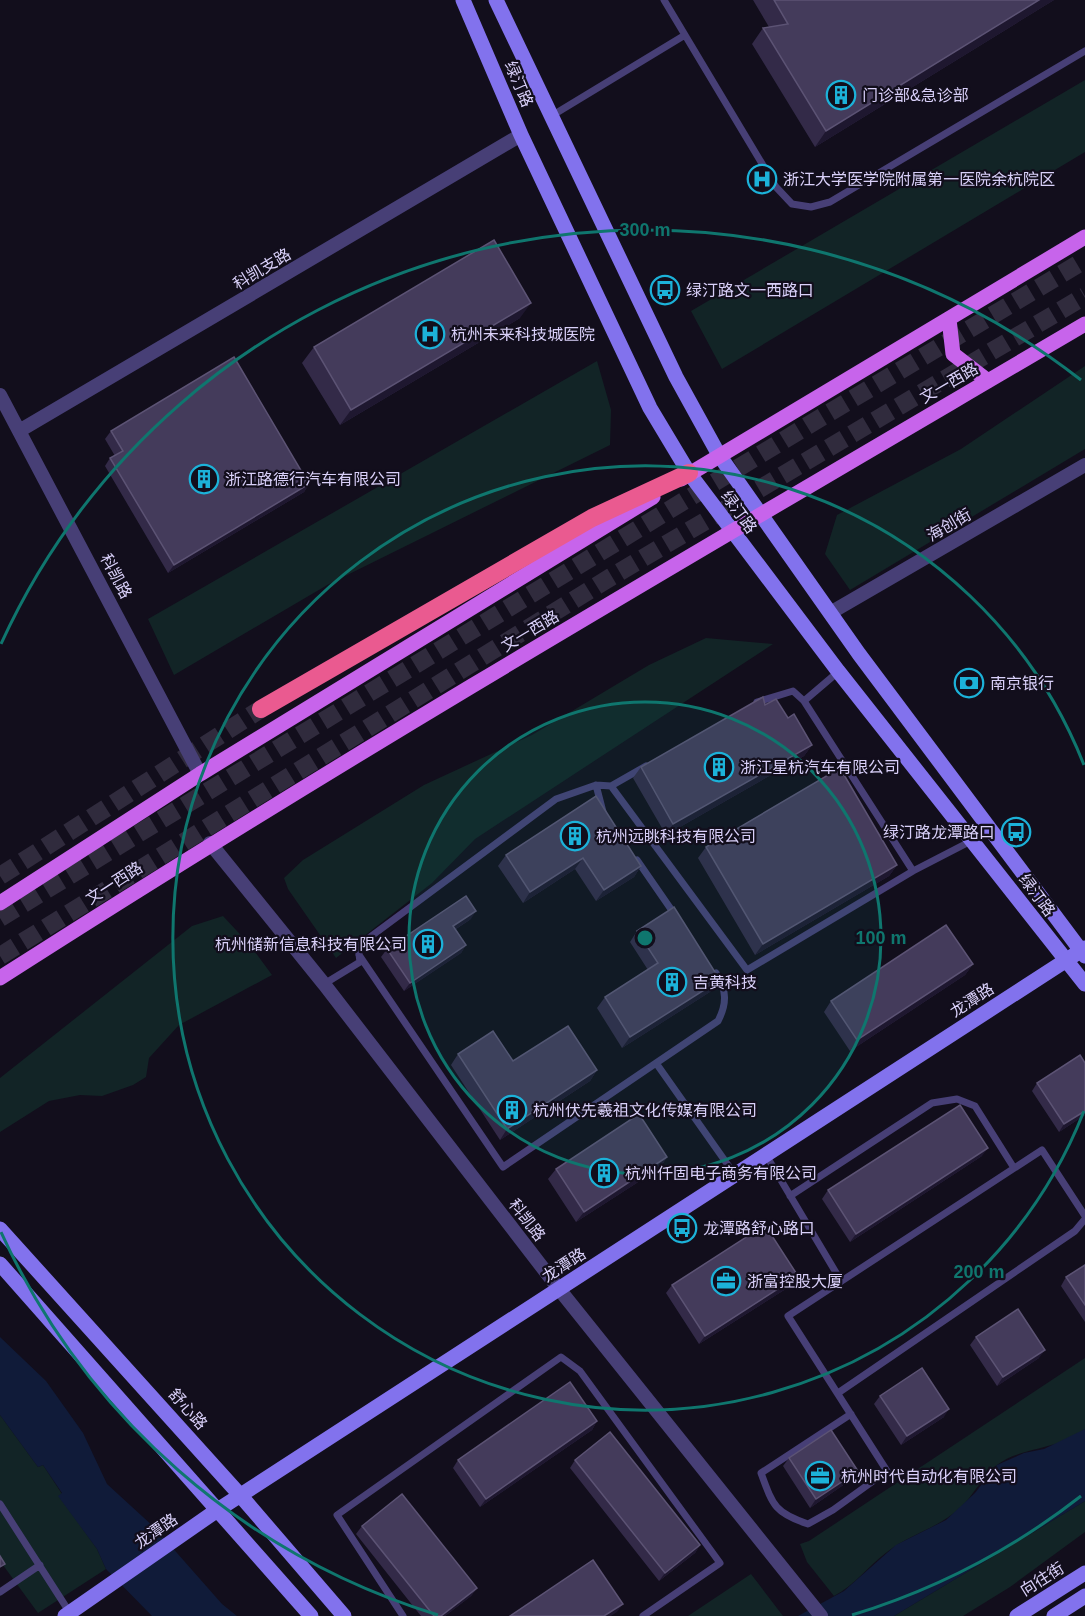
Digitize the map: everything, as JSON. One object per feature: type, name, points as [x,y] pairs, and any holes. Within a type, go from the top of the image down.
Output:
[{"type":"highway","points":[[261,709],[592,518],[689,473]]},
{"type":"main road","points":[[0,903],[200,774],[689,473],[1085,237]]},
{"type":"main road","points":[[949,319],[953,354],[988,381]]},
{"type":"main road","name":"文一西路","points":[[0,978],[210,843],[761,514],[1085,324]]},
{"type":"street","name":"绿汀路","points":[[463,0],[521,135],[650,408],[689,473],[731,532],[838,671],[1085,984]]},
{"type":"street","name":"绿汀路","points":[[496,0],[553,115],[676,377],[719,455],[830,613],[1084,951]]},
{"type":"street","name":"科凯支路","points":[[19,431],[521,135]]},
{"type":"street","name":"科凯路","points":[[0,395],[200,774]]},
{"type":"street","name":"海创街","points":[[830,613],[1085,465]]},
{"type":"street","name":"科凯路","points":[[210,843],[324,984],[560,1289],[820,1616]]},
{"type":"street","name":"龙潭路","points":[[68,1614],[240,1495],[1084,951]]},
{"type":"street","name":"舒心路","points":[[0,1229],[240,1495],[344,1616]]},
{"type":"street","points":[[0,1264],[311,1616]]},
{"type":"street","name":"向往街","points":[[1017,1616],[1085,1573]]},
{"type":"street","points":[[1054,1616],[1085,1596]]},
{"type":"lane","points":[[664,0],[777,187],[792,204],[811,207],[830,202],[1085,51]]},
{"type":"lane","points":[[553,115],[685,35]]},
{"type":"lane","points":[[804,701],[838,671]]},
{"type":"lane","points":[[754,703],[793,691],[804,701],[913,871]]},
{"type":"lane","points":[[324,984],[360,962],[358,946],[556,799],[596,785],[610,786],[651,762]]},
{"type":"lane","points":[[596,785],[602,810],[608,819]]},
{"type":"lane","points":[[610,786],[747,970],[913,871],[973,840]]},
{"type":"lane","points":[[633,854],[677,918]]},
{"type":"lane","points":[[360,955],[503,1167],[718,1021],[726,1007],[723,984],[710,966]]},
{"type":"lane","points":[[656,1063],[735,1175]]},
{"type":"lane","points":[[790,1196],[932,1103],[957,1099],[975,1106],[1014,1168]]},
{"type":"lane","points":[[838,1393],[1075,1230],[1085,1217],[1042,1150],[788,1316],[838,1393],[887,1471],[833,1510],[808,1524],[783,1516],[769,1495],[761,1473],[851,1414]]},
{"type":"lane","points":[[766,1154],[841,1281]]},
{"type":"lane","points":[[389,1616],[400,1613],[337,1515],[561,1357],[580,1371],[720,1563],[642,1616]]},
{"type":"lane","points":[[0,1504],[68,1614]]},
{"type":"lane","points":[[0,1592],[39,1565]]},
{"type":"shaded area","points":[[1085,80],[1085,152],[722,369],[691,311]]},
{"type":"shaded area","points":[[597,361],[611,410],[610,445],[329,584],[174,675],[148,619]]},
{"type":"shaded area","points":[[1085,366],[1085,449],[850,590],[825,554],[837,515],[961,449]]},
{"type":"shaded area","points":[[706,638],[773,644],[475,839],[432,883],[336,958],[288,889],[284,878],[303,860],[424,785],[532,735],[649,665]]},
{"type":"shaded area","points":[[223,916],[250,945],[272,975],[179,1025],[149,1058],[146,1077],[133,1085],[102,1096],[80,1095],[49,1101],[0,1132],[0,1078],[192,926]]},
{"type":"shaded area","points":[[1085,1358],[1085,1429],[1064,1441],[1006,1459],[987,1475],[966,1502],[952,1514],[880,1557],[834,1596],[807,1562],[800,1544],[809,1541]]},
{"type":"shaded area","points":[[0,1415],[38,1467],[43,1465],[62,1494],[59,1496],[97,1549],[106,1569],[38,1613],[0,1561]]},
{"type":"shaded area","points":[[1085,1501],[1085,1532],[1010,1587],[963,1616],[894,1616]]},
{"type":"shaded area","points":[[751,1574],[783,1616],[688,1616]]},
{"type":"water","points":[[0,1337],[46,1381],[83,1433],[107,1484],[155,1528],[222,1604],[237,1616],[152,1616],[106,1569],[97,1549],[58,1496],[62,1493],[43,1465],[38,1467],[0,1415]]},
{"type":"water","points":[[1085,1429],[1085,1501],[894,1616],[798,1616],[844,1591],[896,1545],[946,1520],[975,1493],[997,1465],[1024,1453],[1044,1449]]},
{"type":"building","name":"门诊部&急诊部","points":[[774,0],[1039,0],[826,131],[763,28],[788,24]]},
{"type":"building","name":"杭州未来科技城医院","points":[[494,240],[531,303],[351,410],[314,347]]},
{"type":"building","name":"浙江路德行汽车有限公司","points":[[234,357],[309,484],[174,565],[110,458],[123,451],[111,431]]},
{"type":"building","name":"浙江星杭汽车有限公司","points":[[763,697],[765,705],[776,699],[788,718],[794,714],[812,745],[673,824],[641,767]]},
{"type":"building","points":[[840,768],[897,865],[763,944],[706,847]]},
{"type":"building","name":"杭州远眺科技有限公司","points":[[596,796],[641,866],[604,890],[583,858],[530,892],[506,855]]},
{"type":"building","name":"杭州储新信息科技有限公司","points":[[466,896],[476,911],[453,926],[466,945],[410,983],[387,949]]},
{"type":"building","name":"吉黄科技","points":[[674,907],[720,980],[630,1037],[605,997],[658,963],[637,931]]},
{"type":"building","points":[[946,925],[973,964],[857,1040],[831,1001]]},
{"type":"building","name":"杭州伏先羲祖文化传媒有限公司","points":[[568,1026],[597,1070],[507,1129],[458,1054],[493,1031],[513,1061]]},
{"type":"building","points":[[1080,1055],[1085,1063],[1085,1111],[1064,1124],[1037,1083]]},
{"type":"building","points":[[960,1105],[988,1148],[856,1234],[828,1190]]},
{"type":"building","name":"杭州仟固电子商务有限公司","points":[[639,1114],[667,1157],[584,1212],[556,1169]]},
{"type":"building","points":[[765,1225],[798,1276],[705,1336],[672,1285]]},
{"type":"building","points":[[1085,1265],[1085,1305],[1066,1277]]},
{"type":"building","points":[[1018,1309],[1045,1350],[1003,1377],[976,1337]]},
{"type":"building","points":[[922,1368],[949,1409],[907,1436],[880,1396]]},
{"type":"building","points":[[570,1382],[597,1421],[486,1499],[458,1460]]},
{"type":"building","points":[[831,1430],[858,1471],[816,1499],[789,1458]]},
{"type":"building","points":[[610,1432],[700,1545],[665,1573],[575,1460]]},
{"type":"building","points":[[402,1494],[477,1588],[441,1616],[434,1616],[362,1526]]},
{"type":"building","points":[[0,1556],[5,1564],[0,1567]]},
{"type":"building","points":[[593,1560],[623,1604],[604,1616],[510,1616]]},
{"type":"tunnel","points":[[0,918],[807,426],[1085,260]]},
{"type":"tunnel","points":[[0,956],[611,577],[1085,296]]},
{"type":"tunnel","points":[[0,876],[261,709]]},
{"type":"place","name":"门诊部&急诊部","points":[[841,95]]},
{"type":"place","name":"浙江大学医学院附属第一医院余杭院区","points":[[762,179]]},
{"type":"place","name":"绿汀路文一西路口","points":[[665,290]]},
{"type":"place","name":"杭州未来科技城医院","points":[[430,334]]},
{"type":"place","name":"浙江路德行汽车有限公司","points":[[204,479]]},
{"type":"place","name":"南京银行","points":[[969,683]]},
{"type":"place","name":"浙江星杭汽车有限公司","points":[[719,767]]},
{"type":"place","name":"绿汀路龙潭路口","points":[[1016,832]]},
{"type":"place","name":"杭州远眺科技有限公司","points":[[575,836]]},
{"type":"place","name":"杭州储新信息科技有限公司","points":[[428,944]]},
{"type":"place","name":"吉黄科技","points":[[672,982]]},
{"type":"place","name":"杭州伏先羲祖文化传媒有限公司","points":[[512,1110]]},
{"type":"place","name":"杭州仟固电子商务有限公司","points":[[604,1173]]},
{"type":"place","name":"龙潭路舒心路口","points":[[682,1228]]},
{"type":"place","name":"浙富控股大厦","points":[[726,1281]]},
{"type":"place","name":"杭州时代自动化有限公司","points":[[820,1476]]}]
